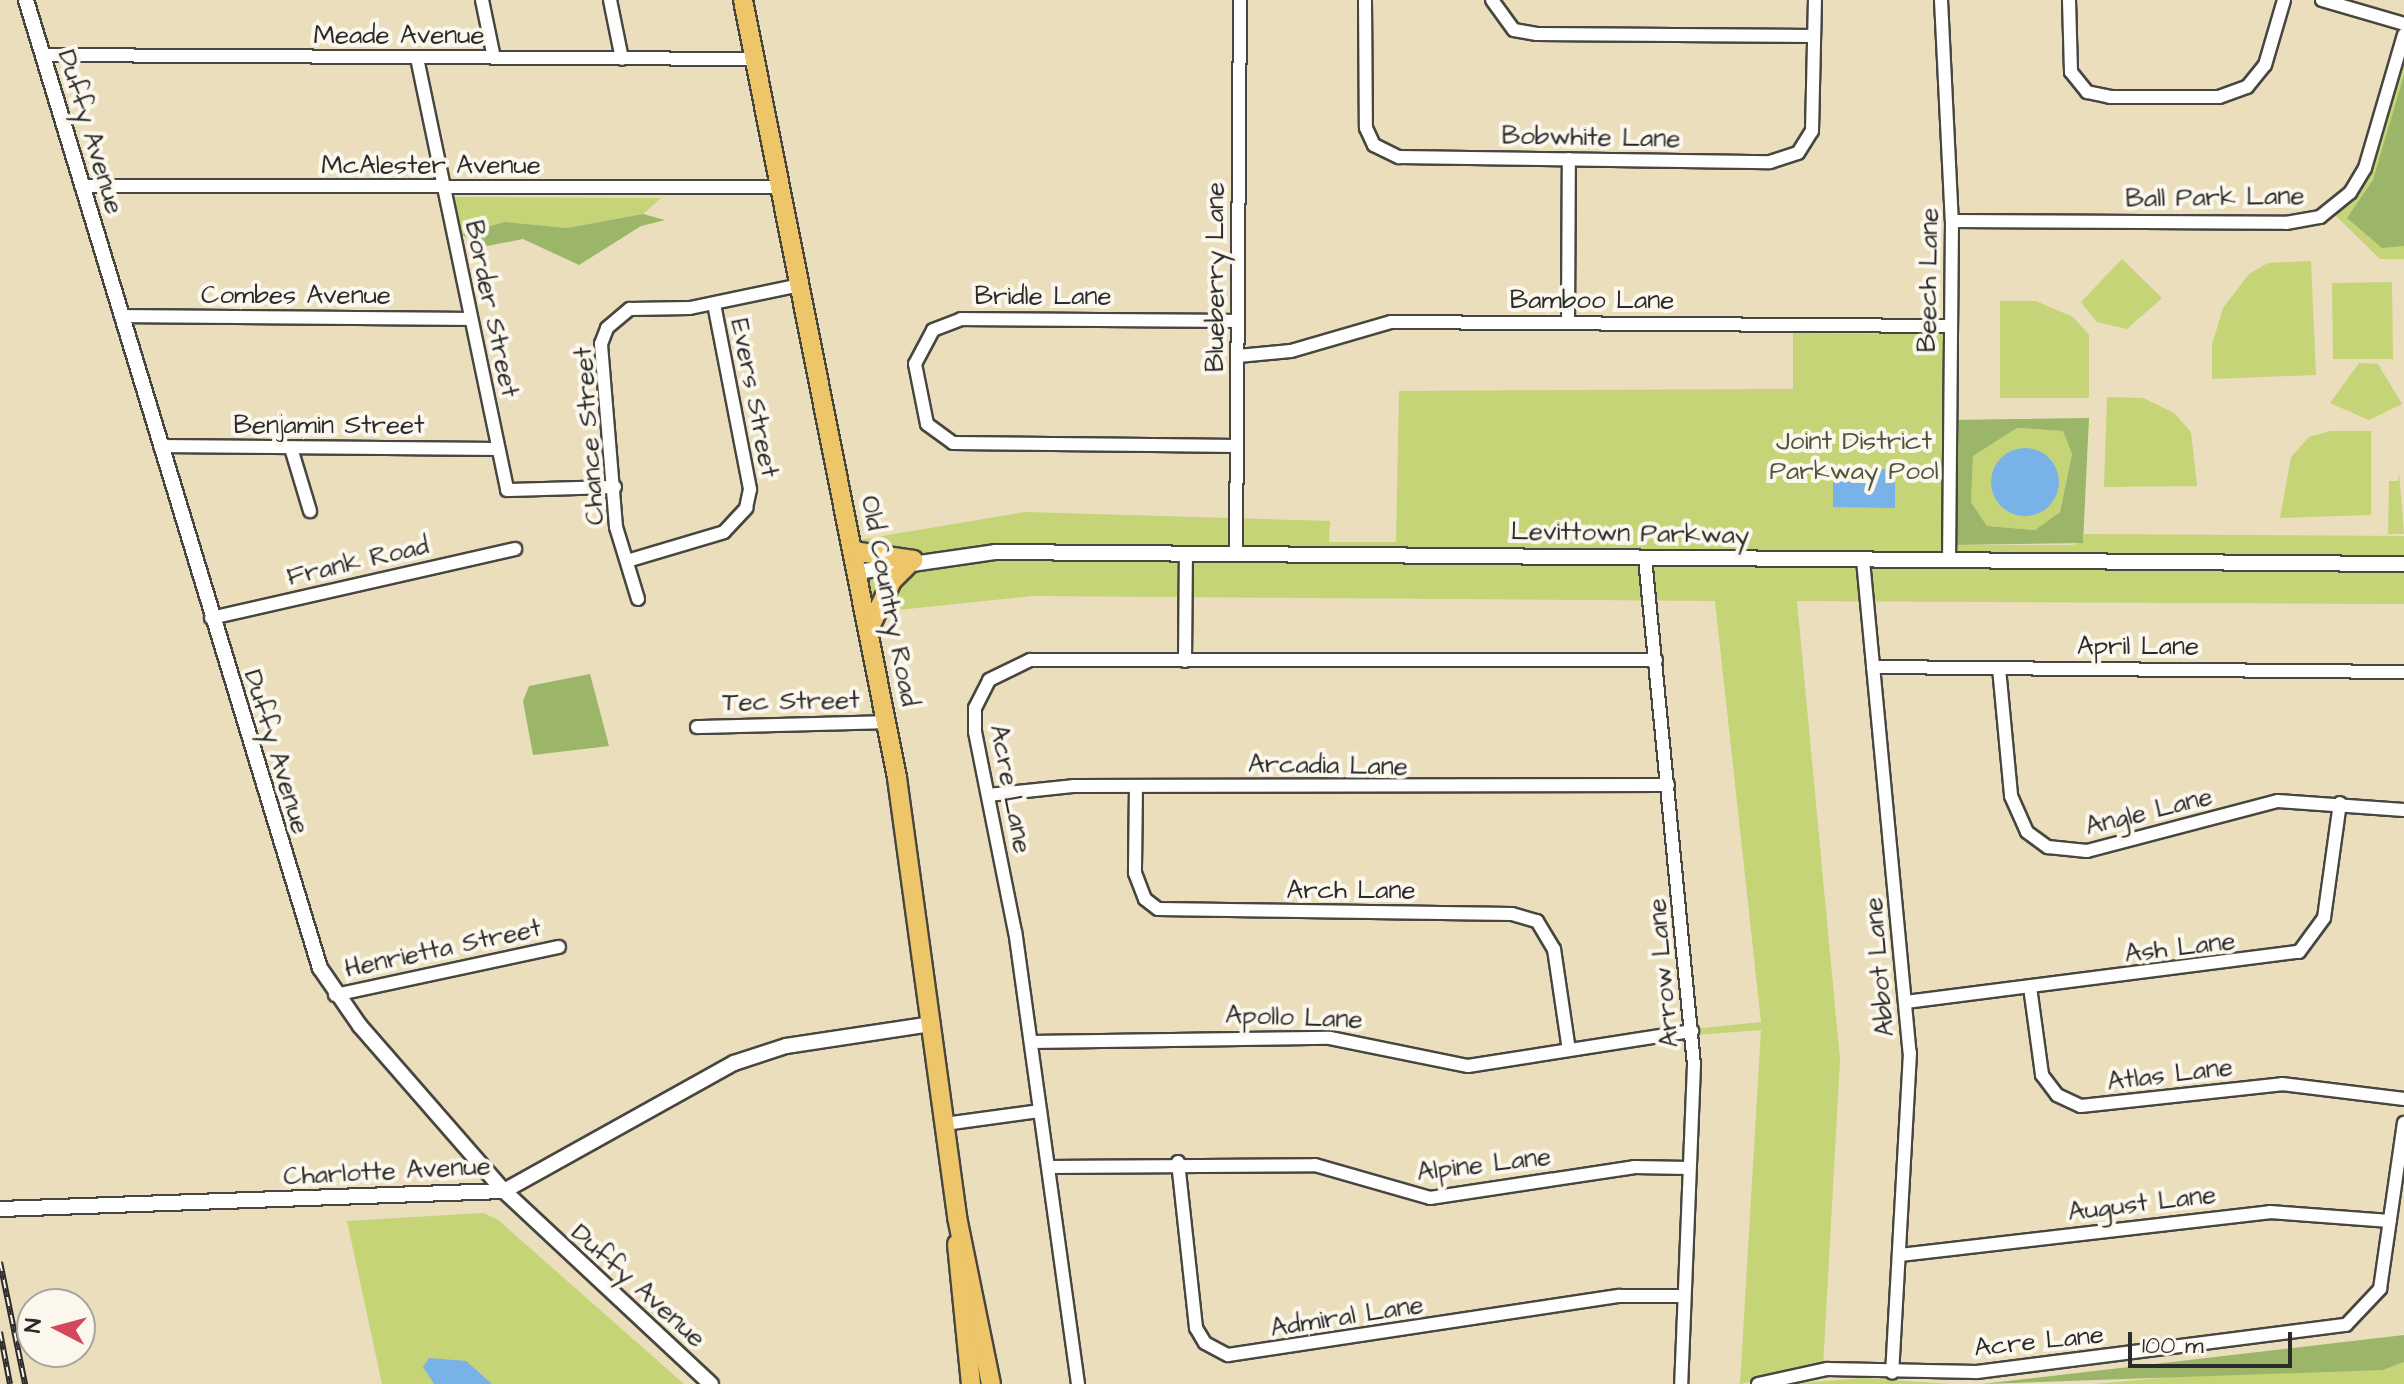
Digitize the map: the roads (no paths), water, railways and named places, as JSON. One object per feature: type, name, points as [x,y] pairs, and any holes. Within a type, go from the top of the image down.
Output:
[{"type":"main road","name":"Old Country Road","points":[[743,0],[886,722],[932,1024],[957,1217],[971,1384]]},
{"type":"main road","points":[[853,551],[913,560]]},
{"type":"main road","points":[[869,629],[892,581],[913,560]]},
{"type":"main road","name":"Old Country Road","points":[[957,1217],[991,1384]]},
{"type":"street","name":"Duffy Avenue","points":[[26,0],[304,927],[335,995],[504,1191],[711,1384]]},
{"type":"street","points":[[482,0],[494,58]]},
{"type":"street","points":[[610,0],[622,59]]},
{"type":"street","name":"Blueberry Lane","points":[[1236,554],[1240,0]]},
{"type":"street","name":"Bobwhite Lane","points":[[1365,0],[1364,110],[1374,145],[1409,158],[1569,159],[1790,157],[1812,131],[1815,0]]},
{"type":"street","points":[[1492,0],[1514,30],[1537,34],[1814,36]]},
{"type":"street","name":"Beech Lane","points":[[1941,0],[1952,221],[1949,561]]},
{"type":"street","points":[[2069,0],[2071,72],[2087,92],[2110,97],[2219,97],[2247,87],[2265,65],[2284,0]]},
{"type":"street","points":[[2322,0],[2404,24]]},
{"type":"street","name":"Ball Park Lane","points":[[1952,221],[2286,223],[2320,217],[2350,193],[2365,168],[2404,35]]},
{"type":"street","name":"Meade Avenue","points":[[42,55],[755,59]]},
{"type":"street","name":"Border Street","points":[[417,58],[507,490],[615,487]]},
{"type":"street","points":[[1568,323],[1569,159]]},
{"type":"street","name":"McAlester Avenue","points":[[81,186],[780,187]]},
{"type":"street","name":"Chance Street","points":[[638,599],[627,561],[615,487],[601,344],[607,328],[630,309],[714,304],[800,285]]},
{"type":"street","name":"Evers Street","points":[[627,561],[724,532],[746,508],[750,489],[714,304]]},
{"type":"street","name":"Combes Avenue","points":[[121,316],[470,319]]},
{"type":"street","name":"Bridle Lane","points":[[1237,321],[961,319],[933,330],[915,364],[927,424],[953,443],[1237,446]]},
{"type":"street","name":"Bamboo Lane","points":[[1238,356],[1291,351],[1391,322],[1950,326]]},
{"type":"street","name":"Benjamin Street","points":[[160,446],[498,449]]},
{"type":"street","points":[[291,448],[310,511]]},
{"type":"street","name":"Frank Road","points":[[211,618],[515,549]]},
{"type":"street","name":"Levittown Parkway","points":[[857,572],[913,560],[995,552],[2404,564]]},
{"type":"street","points":[[1185,661],[1186,554]]},
{"type":"street","name":"Arrow Lane","points":[[1645,558],[1692,1031],[1689,1168],[1681,1296],[1681,1384]]},
{"type":"street","name":"Abbot Lane","points":[[1863,560],[1906,1002],[1910,1095],[1892,1372]]},
{"type":"street","name":"Acre Lane","points":[[1078,1384],[1031,1042],[975,708],[1000,670],[1030,660],[1656,660]]},
{"type":"street","name":"April Lane","points":[[1873,667],[2404,672]]},
{"type":"street","name":"Angle Lane","points":[[1999,668],[2011,796],[2027,832],[2048,847],[2087,851],[2278,801],[2340,803],[2404,810]]},
{"type":"street","name":"Tec Street","points":[[697,727],[886,722]]},
{"type":"street","name":"Arcadia Lane","points":[[988,795],[1136,786],[1668,785]]},
{"type":"street","name":"Arch Lane","points":[[1136,786],[1135,873],[1158,909],[1512,914],[1537,921],[1554,949],[1569,1050]]},
{"type":"street","name":"Ash Lane","points":[[1906,1002],[2299,952],[2324,918],[2340,803]]},
{"type":"street","name":"Henrietta Street","points":[[335,995],[559,947]]},
{"type":"street","name":"Atlas Lane","points":[[2030,987],[2042,1075],[2057,1095],[2081,1106],[2282,1084],[2404,1099]]},
{"type":"street","name":"Charlotte Avenue","points":[[0,1209],[504,1191],[734,1063],[786,1046],[932,1024]]},
{"type":"street","name":"Apollo Lane","points":[[1031,1042],[1330,1038],[1452,1067],[1692,1031]]},
{"type":"street","points":[[945,1124],[1040,1111]]},
{"type":"street","name":"Acre Lane","points":[[1758,1384],[1827,1369],[1977,1372],[2338,1329],[2363,1314],[2380,1289],[2404,1123]]},
{"type":"street","name":"Alpine Lane","points":[[1048,1167],[1178,1162],[1315,1165],[1430,1198],[1634,1167],[1689,1168]]},
{"type":"street","name":"Admiral Lane","points":[[1178,1162],[1196,1328],[1205,1343],[1228,1355],[1620,1296],[1681,1296]]},
{"type":"street","name":"August Lane","points":[[1900,1255],[2270,1212],[2390,1221]]},
{"type":"water","points":[[2032,448],[2053,463],[2059,482],[2057,495],[2049,506],[2032,516],[2018,516],[2001,506],[1993,495],[1991,475],[2001,458],[2012,450]]},
{"type":"water","points":[[1833,468],[1871,469],[1872,477],[1876,469],[1895,469],[1895,508],[1833,507]]},
{"type":"water","points":[[429,1358],[466,1361],[492,1384],[434,1384],[423,1367]]},
{"type":"railway","points":[[0,1262],[25,1384]]},
{"type":"railway","points":[[0,1332],[10,1384]]},
{"type":"park label","name":"Joint District Parkway Pool","points":[[1854,457]]}]
